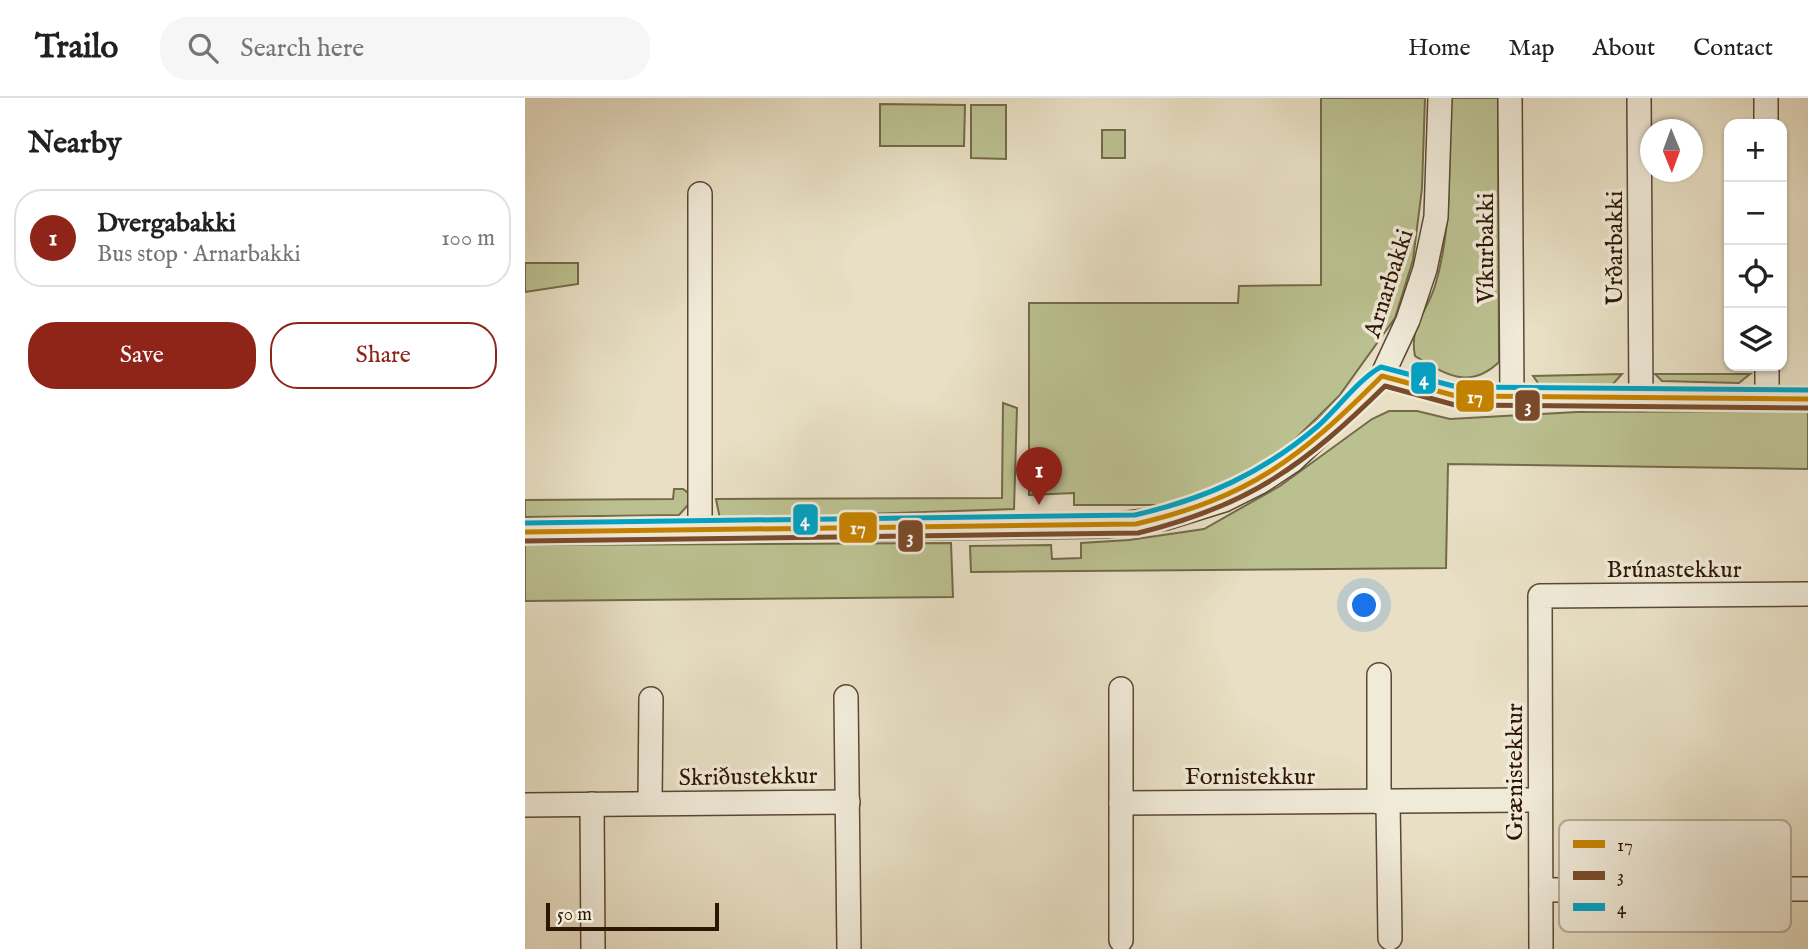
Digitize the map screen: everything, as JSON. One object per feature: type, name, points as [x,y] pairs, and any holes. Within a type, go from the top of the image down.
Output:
[{"type":"street","name":"Arnarbakki","points":[[525,531],[1106,526],[1166,518],[1224,500],[1292,461],[1382,376],[1408,320],[1425,269],[1436,217],[1440,98]]},
{"type":"street","name":"Víkurbakki","points":[[1510,98],[1512,397]]},
{"type":"street","name":"Urðarbakki","points":[[1639,98],[1641,398]]},
{"type":"street","points":[[1766,98],[1766,119]]},
{"type":"street","points":[[700,194],[700,531]]},
{"type":"street","points":[[1767,371],[1767,399]]},
{"type":"street","points":[[1382,376],[1450,395],[1808,399]]},
{"type":"street","name":"Brúnastekkur","points":[[1540,596],[1808,594]]},
{"type":"street","name":"Grænistekkur","points":[[1540,596],[1541,949]]},
{"type":"street","points":[[1379,675],[1390,938]]},
{"type":"street","points":[[1121,689],[1121,940]]},
{"type":"street","name":"Skriðustekkur","points":[[846,697],[849,949]]},
{"type":"street","name":"Skriðustekkur","points":[[650,803],[651,699]]},
{"type":"street","name":"Fornistekkur","points":[[1121,803],[1540,800]]},
{"type":"street","name":"Skriðustekkur","points":[[525,805],[848,802]]},
{"type":"street","points":[[592,804],[593,949]]},
{"type":"street","points":[[1541,890],[1559,890]]},
{"type":"green space","points":[[1321,98],[1425,98],[1422,188],[1413,260],[1395,318],[1339,396],[1282,452],[1217,486],[1164,505],[1074,505],[1074,493],[1029,495],[1029,303],[1238,303],[1239,286],[1321,285]]},
{"type":"green space","points":[[1449,98],[1498,98],[1499,362],[1478,376],[1468,377],[1448,374],[1426,363],[1415,356],[1414,346],[1416,328],[1435,286],[1445,240],[1449,193]]},
{"type":"green space","points":[[880,104],[965,105],[964,146],[880,146]]},
{"type":"green space","points":[[971,105],[1006,105],[1006,159],[971,158]]},
{"type":"green space","points":[[1102,130],[1125,130],[1125,158],[1102,158]]},
{"type":"green space","points":[[525,263],[578,263],[578,284],[525,292]]},
{"type":"green space","points":[[1622,374],[1612,385],[1541,387],[1533,376]]},
{"type":"green space","points":[[1655,374],[1750,374],[1739,383],[1662,381]]},
{"type":"green space","points":[[1003,403],[1017,408],[1014,509],[720,519],[716,499],[1002,498]]},
{"type":"green space","points":[[1389,411],[1417,411],[1450,419],[1577,412],[1808,411],[1808,469],[1448,464],[1446,568],[971,572],[970,546],[1051,545],[1052,559],[1081,558],[1081,543],[1129,540],[1204,529],[1280,486],[1372,419]]},
{"type":"green space","points":[[674,489],[683,489],[691,495],[688,505],[679,515],[525,517],[525,500],[673,499]]},
{"type":"green space","points":[[951,543],[953,597],[525,601],[525,545]]},
{"type":"transit line","name":"4","points":[[525,523],[1135,515],[1185,501],[1254,471],[1318,426],[1357,386],[1381,367],[1457,387],[1808,390]]},
{"type":"transit line","name":"17","points":[[525,532],[1136,524],[1211,501],[1271,471],[1325,430],[1382,376],[1456,396],[1808,399]]},
{"type":"transit line","name":"3","points":[[525,541],[1138,533],[1212,510],[1273,479],[1328,438],[1385,386],[1455,405],[1808,408]]},
{"type":"place","name":"Dvergabakki","points":[[1039,505]]}]
